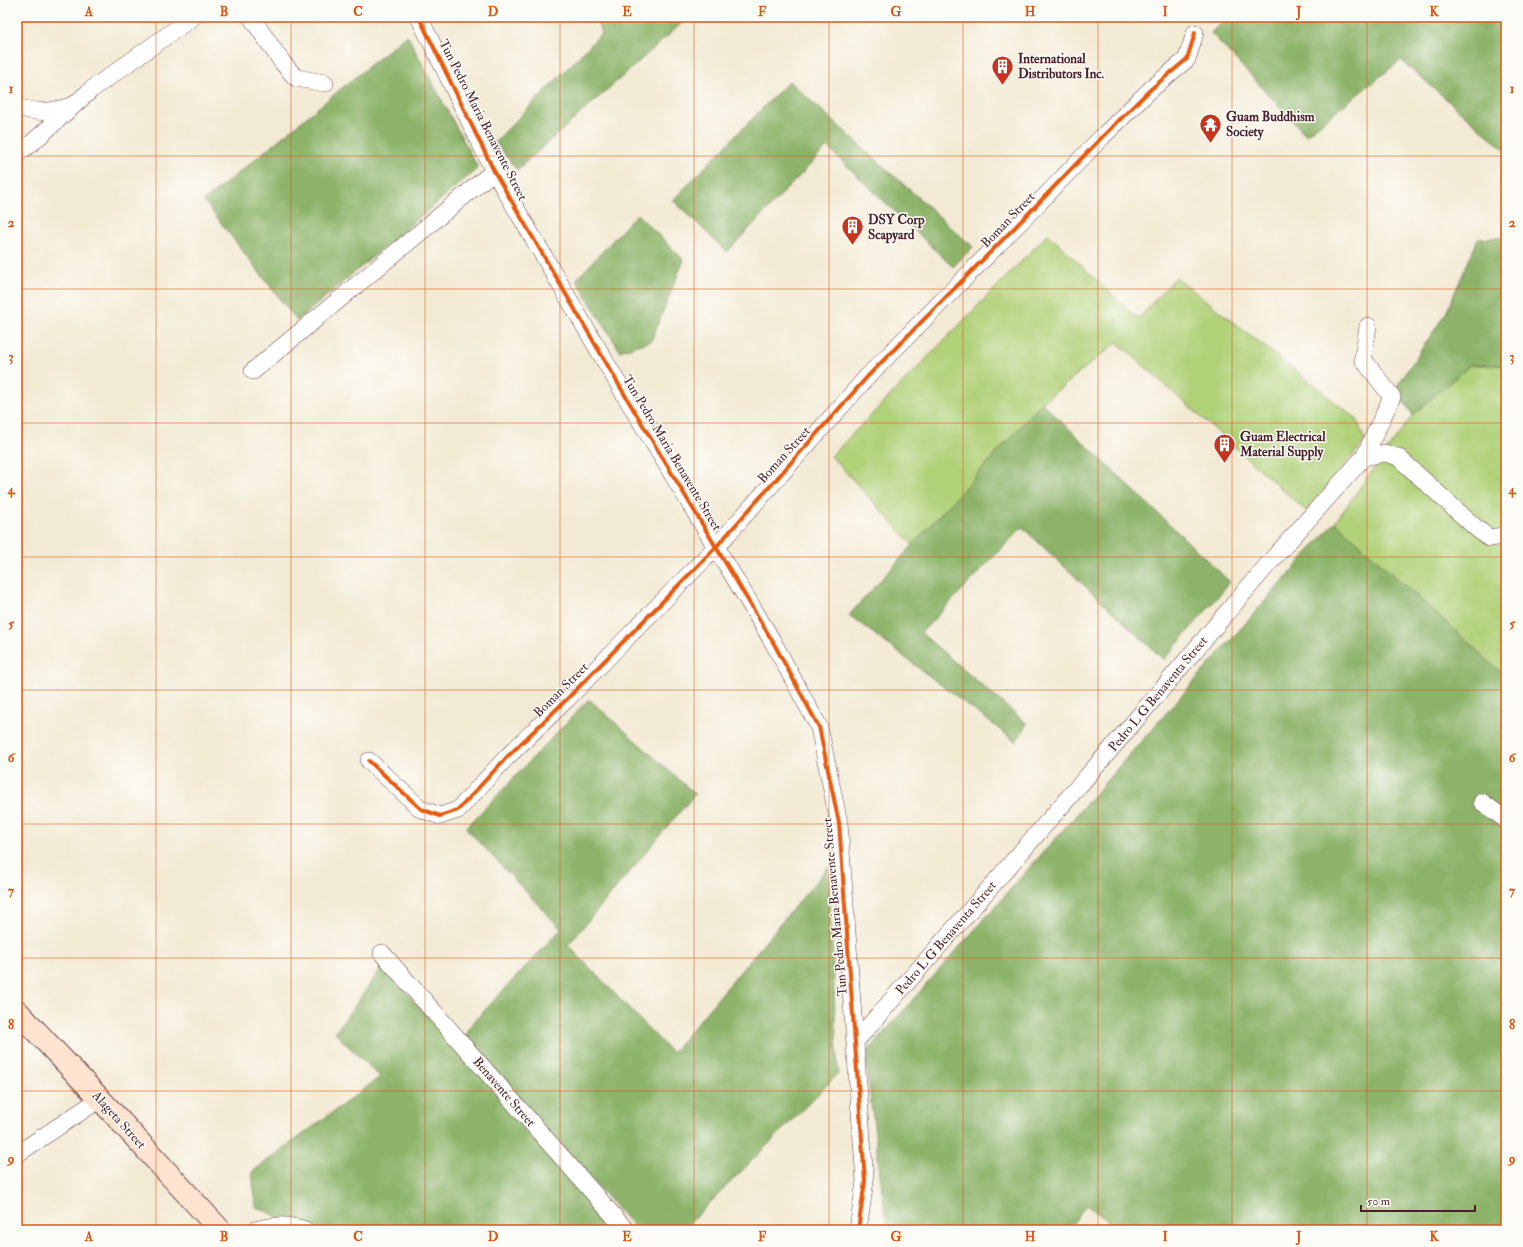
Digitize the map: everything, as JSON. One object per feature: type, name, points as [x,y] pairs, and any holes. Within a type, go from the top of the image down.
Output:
[{"type":"main road","name":"Alageta Street","points":[[17,1011],[220,1230]]},
{"type":"street","points":[[17,154],[76,105],[92,89],[193,17]]},
{"type":"street","points":[[251,17],[282,62],[296,78],[325,83]]},
{"type":"street","name":"Tun Pedro Maria Benavente Street","points":[[419,17],[494,171],[626,397],[773,642],[819,727],[839,823],[865,1181],[858,1230]]},
{"type":"street","name":"Boman Street","points":[[369,761],[421,809],[440,816],[458,810],[506,758],[567,699],[716,546],[868,376],[1151,89],[1186,59],[1195,34]]},
{"type":"street","points":[[17,107],[41,113],[76,105]]},
{"type":"street","points":[[253,371],[494,171]]},
{"type":"street","name":"Pedro L G Benaventa Street","points":[[855,1042],[1105,756],[1269,563],[1364,457],[1392,397],[1363,359],[1368,326]]},
{"type":"street","points":[[1364,457],[1385,453],[1398,457],[1489,538],[1504,536],[1506,533]]},
{"type":"street","points":[[1482,802],[1506,820]]},
{"type":"street","name":"Benavente Street","points":[[382,953],[626,1230]]},
{"type":"street","points":[[17,1154],[100,1099]]},
{"type":"street","points":[[255,1230],[280,1225],[292,1226],[305,1230]]},
{"type":"green space","points":[[594,17],[689,17],[517,170],[495,142],[602,33]]},
{"type":"green space","points":[[1226,17],[1506,17],[1506,151],[1401,60],[1306,135],[1211,33]]},
{"type":"green space","points":[[407,35],[478,168],[297,321],[204,201]]},
{"type":"green space","points":[[789,81],[973,247],[953,267],[827,147],[727,252],[673,200]]},
{"type":"green space","points":[[637,214],[684,260],[651,341],[620,351],[576,280]]},
{"type":"green space","points":[[1048,234],[1138,319],[1176,277],[1357,419],[1365,441],[1306,511],[1117,342],[1042,403],[913,545],[831,456]]},
{"type":"green space","points":[[1506,237],[1506,363],[1502,365],[1470,365],[1413,415],[1395,389],[1447,311],[1478,239]]},
{"type":"green space","points":[[1506,363],[1506,677],[1335,522],[1413,415],[1470,365],[1502,365]]},
{"type":"green space","points":[[1042,403],[1230,582],[1164,660],[1022,527],[921,633],[1027,724],[1016,742],[849,615]]},
{"type":"green space","points":[[1335,522],[1506,677],[1506,1230],[1121,1230],[1086,1205],[1068,1230],[887,1230],[865,1054]]},
{"type":"green space","points":[[589,699],[695,794],[568,945],[672,1053],[828,867],[838,1074],[683,1230],[637,1230],[465,1041],[469,1027],[561,929],[466,828]]},
{"type":"green space","points":[[383,966],[619,1230],[307,1230],[256,1207],[252,1172],[380,1077],[335,1033]]},
{"type":"cycle path","points":[[419,17],[494,171],[626,397],[773,642],[819,727],[839,823],[865,1181],[858,1230]]},
{"type":"cycle path","points":[[369,761],[421,809],[440,816],[458,810],[506,758],[567,699],[716,547],[868,376],[1102,137],[1151,89],[1187,59],[1195,33]]},
{"type":"place","name":"International Distributors Inc.","points":[[1003,86]]},
{"type":"place","name":"Guam Buddhism Society","points":[[1211,144]]},
{"type":"place","name":"DSY Corp Scapyard","points":[[853,246]]},
{"type":"place","name":"Guam Electrical Material Supply","points":[[1225,464]]}]
